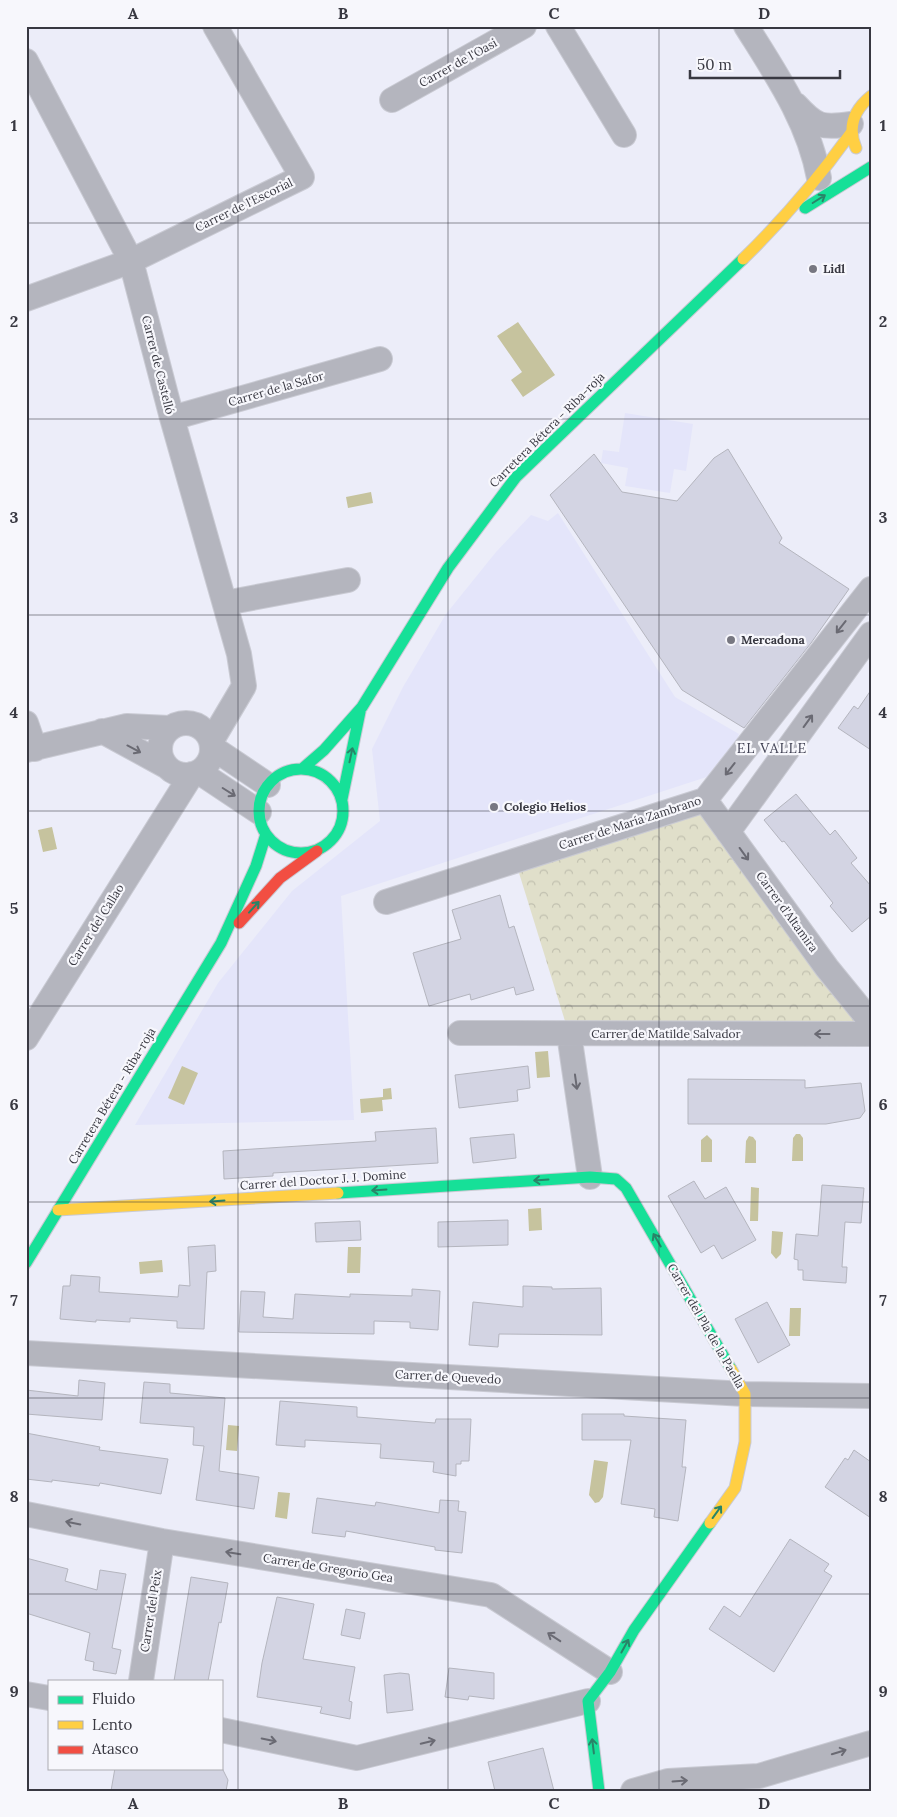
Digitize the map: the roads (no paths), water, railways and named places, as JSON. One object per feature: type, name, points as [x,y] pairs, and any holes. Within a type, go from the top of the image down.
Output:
[{"type":"main road","name":"Carretera Bétera - Riba-roja","points":[[302,769],[317,758],[360,712],[440,579],[479,523],[516,477],[778,225],[820,178],[851,129],[858,108],[871,96]]},
{"type":"main road","points":[[851,129],[858,151],[871,161]]},
{"type":"main road","name":"Carretera Bétera - Riba-roja","points":[[778,225],[871,167]]},
{"type":"main road","name":"Carretera Bétera - Riba-roja","points":[[342,799],[360,712]]},
{"type":"main road","points":[[302,769],[315,771],[327,777],[336,787],[342,799],[343,818],[337,835],[328,844],[317,851],[303,854],[288,852],[275,845],[262,823],[260,802],[268,785],[278,776],[289,771],[302,769]]},
{"type":"main road","name":"Carretera Bétera - Riba-roja","points":[[26,1263],[221,943],[256,866],[262,823]]},
{"type":"main road","name":"Carretera Bétera - Riba-roja","points":[[221,943],[280,878],[317,851]]},
{"type":"main road","name":"Carrer del Doctor J. J. Domine","points":[[58,1210],[590,1177]]},
{"type":"main road","name":"Carrer del Pla de la Paella","points":[[588,1701],[610,1672],[634,1630],[734,1488],[745,1442],[745,1394],[626,1188],[616,1179],[590,1177]]},
{"type":"main road","points":[[588,1701],[599,1791]]},
{"type":"street","name":"Carrer de l'Escorial","points":[[26,299],[131,261],[302,176],[215,26]]},
{"type":"street","name":"Carrer de l'Oasi","points":[[392,100],[524,26]]},
{"type":"street","points":[[558,26],[624,135]]},
{"type":"street","points":[[746,26],[792,101],[812,150],[820,178]]},
{"type":"street","name":"Carrer de Castelló","points":[[26,61],[131,261],[172,418],[239,654],[240,695]]},
{"type":"street","points":[[792,101],[806,116],[824,127],[851,129]]},
{"type":"street","name":"Carrer de la Safor","points":[[172,418],[380,359]]},
{"type":"street","points":[[225,602],[348,580]]},
{"type":"street","name":"Carrer de María Zambrano","points":[[386,902],[706,800],[871,590]]},
{"type":"street","points":[[728,832],[871,634]]},
{"type":"street","points":[[182,771],[160,750],[164,734],[177,725],[211,715],[240,695]]},
{"type":"street","points":[[182,771],[209,762],[212,744],[240,695]]},
{"type":"street","points":[[26,723],[31,750],[127,726],[201,726],[212,744],[268,785]]},
{"type":"street","points":[[102,731],[182,771],[262,823]]},
{"type":"street","name":"Carrer del Callao","points":[[26,1038],[166,812],[182,771]]},
{"type":"street","name":"Carrer d'Altamira","points":[[706,800],[827,968],[871,1022]]},
{"type":"street","name":"Carrer de Matilde Salvador","points":[[460,1033],[871,1034]]},
{"type":"street","points":[[569,1034],[590,1177]]},
{"type":"street","name":"Carrer de Quevedo","points":[[26,1353],[745,1394],[871,1396]]},
{"type":"street","name":"Carrer de Gregorio Gea","points":[[26,1514],[162,1541],[491,1596],[610,1672]]},
{"type":"street","name":"Carrer del Peix","points":[[141,1680],[162,1541]]},
{"type":"street","points":[[26,1694],[48,1698]]},
{"type":"street","points":[[222,1730],[357,1758],[588,1701]]},
{"type":"street","points":[[633,1791],[668,1782],[759,1776],[871,1743]]},
{"type":"place","name":"Lidl","points":[[813,269]]},
{"type":"place","name":"Mercadona","points":[[731,640]]},
{"type":"place","name":"Colegio Helios","points":[[494,807]]},
{"type":"district","name":"EL VALLE","points":[[772,748]]}]
